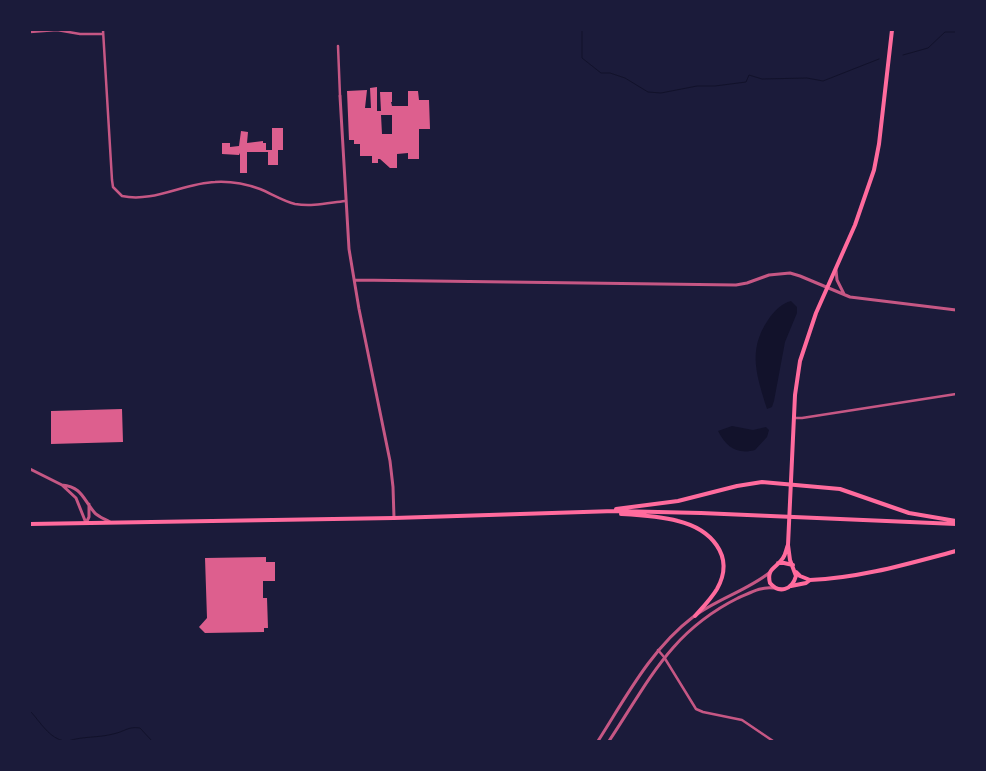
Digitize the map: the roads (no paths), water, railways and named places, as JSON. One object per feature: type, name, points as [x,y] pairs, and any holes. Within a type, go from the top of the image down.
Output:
[{"type":"main road","points":[[810,580],[784,590],[774,588],[769,580],[769,573],[773,566],[783,559],[788,545],[795,395],[800,361],[816,313],[855,225],[874,170],[879,144],[892,30]]},
{"type":"main road","points":[[598,512],[678,501],[749,483],[762,482],[840,489],[909,513],[956,523]]},
{"type":"main road","points":[[598,512],[672,519],[691,525],[711,538],[718,546],[722,556],[724,566],[722,577],[711,598],[695,616]]},
{"type":"main road","points":[[30,524],[394,518],[598,512],[701,513],[956,523]]},
{"type":"main road","points":[[788,545],[792,565],[796,572],[810,580],[853,576],[956,551]]},
{"type":"main road","points":[[778,563],[792,565]]},
{"type":"main road","points":[[791,586],[795,580],[796,572]]},
{"type":"street","points":[[30,32],[57,30],[80,34],[103,34]]},
{"type":"street","points":[[103,30],[112,180],[113,187],[122,196],[135,198],[201,183],[220,182],[246,185],[299,204],[321,205],[345,201]]},
{"type":"street","points":[[338,46],[349,250],[358,309],[390,461],[394,518]]},
{"type":"street","points":[[836,269],[837,280],[844,295]]},
{"type":"street","points":[[354,280],[736,285],[779,273],[800,276],[844,295],[863,300],[956,310]]},
{"type":"street","points":[[795,418],[956,394]]},
{"type":"street","points":[[30,469],[81,492],[94,513],[112,522]]},
{"type":"street","points":[[62,485],[66,491],[76,498],[86,523]]},
{"type":"street","points":[[86,523],[89,518],[89,504]]},
{"type":"street","points":[[598,741],[658,650],[672,635],[695,616],[747,588],[769,573]]},
{"type":"street","points":[[609,741],[664,656],[689,631],[716,611],[757,589],[774,588]]},
{"type":"street","points":[[658,650],[664,656],[696,709],[742,720],[773,741]]},
{"type":"waterway","points":[[582,30],[582,58],[601,73],[610,73],[625,78],[648,92],[661,93],[697,86],[746,82],[749,75],[762,79],[807,78],[823,81],[879,59]]},
{"type":"waterway","points":[[903,55],[928,48],[945,32],[956,32]]},
{"type":"waterway","points":[[30,711],[54,737],[65,741]]},
{"type":"waterway","points":[[68,741],[117,733],[129,728],[140,728],[152,741]]}]
